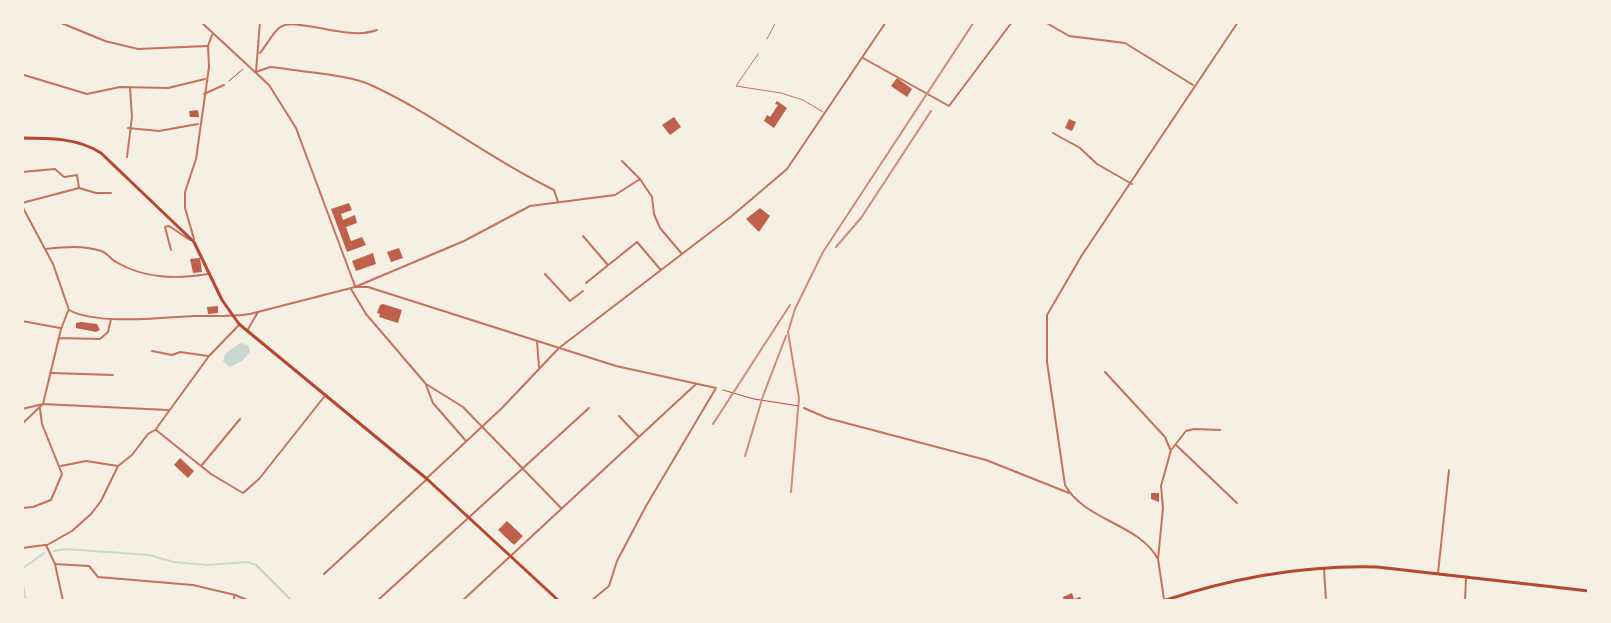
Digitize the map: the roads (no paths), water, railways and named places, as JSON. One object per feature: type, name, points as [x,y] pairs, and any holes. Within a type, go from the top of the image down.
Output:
[{"type":"main road","points":[[22,138],[71,141],[93,148],[194,242],[233,317],[247,332],[427,479],[559,601]]},
{"type":"main road","points":[[1164,601],[1237,580],[1324,568],[1377,567],[1589,591]]},
{"type":"street","points":[[59,22],[105,41],[138,49],[208,46]]},
{"type":"street","points":[[201,22],[269,85],[296,128],[355,287]]},
{"type":"street","points":[[256,72],[260,22]]},
{"type":"street","points":[[324,574],[483,427],[559,348],[779,177],[886,22]]},
{"type":"street","points":[[862,57],[949,106],[1012,22]]},
{"type":"street","points":[[1045,22],[1069,36],[1125,43],[1194,85]]},
{"type":"street","points":[[1158,559],[1142,539],[1098,514],[1065,485],[1047,362],[1047,315],[1082,255],[1238,22]]},
{"type":"street","points":[[259,54],[282,26],[302,24],[349,34],[377,30]]},
{"type":"street","points":[[171,250],[165,227],[169,226],[194,242],[195,233],[184,198],[196,159],[209,67],[208,46],[213,34]]},
{"type":"street","points":[[22,62],[22,92]]},
{"type":"street","points":[[256,72],[270,67],[280,68],[370,85],[430,115],[495,160],[554,190],[559,203]]},
{"type":"street","points":[[23,78],[87,94],[130,86],[168,88],[207,79]]},
{"type":"street","points":[[204,94],[224,85]]},
{"type":"street","points":[[127,157],[128,128],[132,117],[130,86]]},
{"type":"street","points":[[128,128],[159,131],[199,124]]},
{"type":"street","points":[[1053,133],[1132,184]]},
{"type":"street","points":[[622,161],[652,197],[660,228],[682,254]]},
{"type":"street","points":[[22,172],[55,169],[64,177],[77,175],[79,188]]},
{"type":"street","points":[[355,287],[464,241],[530,206],[615,195],[640,179]]},
{"type":"street","points":[[22,424],[43,404],[61,329],[69,310],[45,249],[22,207],[79,188],[111,193]]},
{"type":"street","points":[[583,236],[607,265]]},
{"type":"street","points":[[586,283],[637,242],[660,270]]},
{"type":"street","points":[[45,249],[75,246],[105,252],[114,261],[156,277],[183,278],[210,274]]},
{"type":"street","points":[[545,274],[570,301],[583,291]]},
{"type":"street","points":[[69,310],[137,320],[233,317],[350,288],[368,287],[616,366],[716,388],[646,506],[617,561],[609,586],[591,601]]},
{"type":"street","points":[[350,288],[366,314],[426,384],[463,407],[561,508]]},
{"type":"street","points":[[247,332],[259,311]]},
{"type":"street","points":[[59,338],[100,339],[108,332],[111,318]]},
{"type":"street","points":[[22,321],[61,329]]},
{"type":"street","points":[[22,548],[46,545],[72,531],[91,514],[118,466],[132,455],[148,434],[156,430],[209,356],[239,324]]},
{"type":"street","points":[[537,341],[539,368]]},
{"type":"street","points":[[152,351],[209,356]]},
{"type":"street","points":[[51,372],[113,375]]},
{"type":"street","points":[[1105,372],[1165,437],[1171,450]]},
{"type":"street","points":[[462,601],[697,383]]},
{"type":"street","points":[[426,384],[433,403],[466,442]]},
{"type":"street","points":[[156,430],[228,485],[246,492],[324,396]]},
{"type":"street","points":[[22,409],[43,404],[168,410]]},
{"type":"street","points":[[22,508],[51,500],[61,482],[60,466],[42,424],[39,408]]},
{"type":"street","points":[[377,601],[589,408]]},
{"type":"street","points":[[804,408],[827,418],[986,460],[1072,494]]},
{"type":"street","points":[[619,416],[638,436]]},
{"type":"street","points":[[201,466],[240,419]]},
{"type":"street","points":[[1164,601],[1158,559],[1163,508],[1161,486],[1171,450],[1186,431],[1220,430]]},
{"type":"street","points":[[22,439],[22,446]]},
{"type":"street","points":[[1175,444],[1237,503]]},
{"type":"street","points":[[60,466],[86,461],[118,466]]},
{"type":"street","points":[[1438,574],[1449,470]]},
{"type":"street","points":[[46,545],[55,564],[63,601]]},
{"type":"street","points":[[55,564],[89,566],[98,577],[193,585],[250,601]]},
{"type":"street","points":[[1324,568],[1326,601]]},
{"type":"street","points":[[1465,601],[1466,577]]},
{"type":"street","points":[[233,601],[235,595]]},
{"type":"lane","points":[[767,39],[776,22]]},
{"type":"lane","points":[[758,54],[736,86],[781,93],[803,100],[825,114]]},
{"type":"waterway","points":[[54,551],[66,549],[149,555],[174,562],[208,565],[247,562],[256,565],[292,601]]},
{"type":"waterway","points":[[22,569],[44,553]]},
{"type":"waterway","points":[[22,580],[26,601]]},
{"type":"railway","points":[[791,492],[799,398],[788,332],[795,309],[823,252],[974,22]]},
{"type":"railway","points":[[836,247],[861,218],[931,111]]},
{"type":"railway","points":[[713,424],[790,305]]},
{"type":"railway","points":[[745,456],[786,336]]}]
